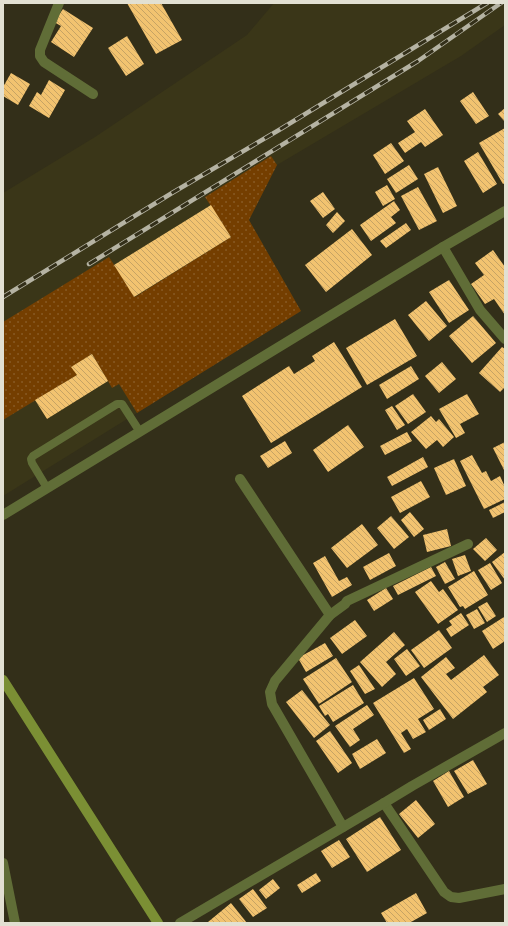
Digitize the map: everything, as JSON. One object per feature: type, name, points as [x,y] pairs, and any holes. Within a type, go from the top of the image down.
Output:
[{"type":"main road","points":[[3,680],[158,923]]},
{"type":"street","points":[[59,3],[40,50],[40,56],[44,62],[93,94]]},
{"type":"street","points":[[3,515],[443,247],[505,211]]},
{"type":"street","points":[[443,247],[480,310],[505,339]]},
{"type":"street","points":[[240,479],[330,615]]},
{"type":"street","points":[[343,827],[272,704],[270,692],[275,681],[330,615],[348,601],[468,544]]},
{"type":"street","points":[[180,923],[505,733]]},
{"type":"street","points":[[384,803],[444,892],[451,897],[459,898],[505,889]]},
{"type":"street","points":[[3,863],[15,923]]},
{"type":"lane","points":[[47,488],[32,463],[31,459],[33,456],[117,404],[122,404],[140,432]]},
{"type":"shaded area","points":[[274,3],[505,3],[505,25],[461,56],[277,165],[249,220],[301,311],[3,496],[3,193],[95,137],[247,35]]},
{"type":"shaded area","points":[[271,156],[277,165],[249,220],[301,311],[137,413],[119,384],[112,388],[92,354],[72,367],[77,375],[3,420],[3,322],[109,257],[135,297],[231,237],[205,197]]},
{"type":"building","points":[[127,3],[161,3],[182,40],[156,54]]},
{"type":"building","points":[[63,9],[93,28],[74,57],[51,42],[61,26],[54,22]]},
{"type":"building","points":[[127,36],[144,64],[126,76],[108,48]]},
{"type":"building","points":[[11,73],[30,84],[18,105],[3,96],[3,87]]},
{"type":"building","points":[[49,80],[65,90],[49,118],[29,106],[37,92],[41,95]]},
{"type":"building","points":[[473,92],[489,116],[476,124],[460,101]]},
{"type":"building","points":[[505,108],[505,122],[498,114]]},
{"type":"building","points":[[425,109],[443,135],[425,147],[421,142],[405,153],[398,143],[415,132],[407,121]]},
{"type":"building","points":[[505,128],[505,183],[503,184],[479,143]]},
{"type":"building","points":[[391,143],[404,161],[385,174],[373,155]]},
{"type":"building","points":[[478,152],[497,184],[483,193],[464,161]]},
{"type":"building","points":[[409,165],[418,179],[396,193],[387,179]]},
{"type":"building","points":[[438,167],[457,206],[443,213],[424,174]]},
{"type":"building","points":[[387,185],[395,199],[383,206],[375,192]]},
{"type":"building","points":[[418,187],[437,221],[419,230],[401,196]]},
{"type":"building","points":[[323,192],[335,209],[323,218],[310,201]]},
{"type":"building","points":[[394,201],[400,210],[391,217],[396,223],[371,241],[360,225]]},
{"type":"building","points":[[211,205],[231,237],[134,297],[114,265]]},
{"type":"building","points":[[337,212],[345,221],[333,233],[326,225]]},
{"type":"building","points":[[406,223],[411,230],[386,248],[380,241]]},
{"type":"building","points":[[352,229],[372,255],[326,292],[305,265]]},
{"type":"building","points":[[493,250],[505,267],[505,315],[494,299],[485,304],[471,284],[484,275],[475,263]]},
{"type":"building","points":[[449,280],[469,310],[449,323],[429,292]]},
{"type":"building","points":[[426,301],[447,326],[429,341],[408,315]]},
{"type":"building","points":[[473,316],[496,343],[472,363],[449,336]]},
{"type":"building","points":[[395,319],[417,356],[367,385],[346,348]]},
{"type":"building","points":[[334,342],[362,387],[271,443],[242,396],[289,366],[294,374],[315,361],[312,356]]},
{"type":"building","points":[[502,347],[505,349],[505,387],[500,392],[479,373]]},
{"type":"building","points":[[92,354],[108,381],[47,419],[35,400],[77,375],[71,367]]},
{"type":"building","points":[[442,362],[456,379],[439,393],[425,376]]},
{"type":"building","points":[[411,366],[419,379],[387,399],[379,385]]},
{"type":"building","points":[[413,394],[426,412],[408,424],[395,406]]},
{"type":"building","points":[[467,394],[479,414],[460,424],[465,433],[456,438],[439,409]]},
{"type":"building","points":[[392,406],[405,425],[397,430],[385,410]]},
{"type":"building","points":[[431,416],[436,422],[439,419],[454,437],[443,447],[437,440],[426,449],[411,432]]},
{"type":"building","points":[[348,425],[364,447],[328,472],[313,450]]},
{"type":"building","points":[[407,432],[412,441],[385,455],[380,446]]},
{"type":"building","points":[[285,441],[292,453],[268,468],[260,456]]},
{"type":"building","points":[[505,442],[505,472],[493,448]]},
{"type":"building","points":[[472,455],[482,473],[486,471],[491,481],[500,476],[505,487],[505,499],[484,509],[460,461]]},
{"type":"building","points":[[423,457],[428,467],[392,486],[387,477]]},
{"type":"building","points":[[454,459],[466,486],[446,495],[434,468]]},
{"type":"building","points":[[421,481],[430,497],[400,513],[391,497]]},
{"type":"building","points":[[505,502],[505,512],[493,518],[489,510]]},
{"type":"building","points":[[410,512],[424,529],[414,537],[401,520]]},
{"type":"building","points":[[391,516],[409,537],[394,549],[377,528]]},
{"type":"building","points":[[362,524],[378,545],[347,568],[331,548]]},
{"type":"building","points":[[447,529],[451,546],[427,552],[423,535]]},
{"type":"building","points":[[486,538],[497,550],[485,561],[473,549]]},
{"type":"building","points":[[505,552],[505,580],[492,562]]},
{"type":"building","points":[[389,553],[396,566],[370,580],[363,567]]},
{"type":"building","points":[[465,555],[471,571],[458,576],[452,559]]},
{"type":"building","points":[[325,556],[339,581],[347,577],[352,585],[332,597],[313,563]]},
{"type":"building","points":[[445,562],[455,579],[445,584],[436,567]]},
{"type":"building","points":[[490,563],[502,583],[491,590],[478,570]]},
{"type":"building","points":[[431,567],[436,576],[398,595],[393,586]]},
{"type":"building","points":[[474,571],[488,595],[465,609],[463,606],[460,607],[448,587]]},
{"type":"building","points":[[431,581],[439,592],[443,589],[458,610],[438,624],[415,592]]},
{"type":"building","points":[[386,588],[393,599],[374,611],[367,600]]},
{"type":"building","points":[[487,602],[496,616],[487,622],[478,607]]},
{"type":"building","points":[[477,609],[485,623],[474,629],[466,615]]},
{"type":"building","points":[[461,613],[469,625],[451,637],[446,629],[452,625],[449,621]]},
{"type":"building","points":[[504,617],[505,641],[493,649],[482,631]]},
{"type":"building","points":[[355,620],[367,636],[342,654],[330,638]]},
{"type":"building","points":[[439,630],[452,648],[424,668],[411,650]]},
{"type":"building","points":[[394,632],[405,645],[386,662],[396,674],[382,687],[360,662]]},
{"type":"building","points":[[325,643],[333,656],[306,672],[298,658]]},
{"type":"building","points":[[407,649],[420,666],[406,676],[394,659]]},
{"type":"building","points":[[484,655],[499,675],[483,687],[487,692],[453,719],[421,677],[446,657],[455,668],[446,674],[451,680]]},
{"type":"building","points":[[336,658],[352,682],[319,704],[303,679]]},
{"type":"building","points":[[359,665],[375,689],[365,694],[350,671]]},
{"type":"building","points":[[414,678],[434,709],[418,719],[426,732],[413,739],[407,729],[401,733],[411,749],[404,753],[373,703]]},
{"type":"building","points":[[353,685],[364,703],[333,722],[328,714],[325,716],[319,706]]},
{"type":"building","points":[[302,690],[330,725],[314,738],[286,702]]},
{"type":"building","points":[[367,705],[374,715],[353,729],[360,740],[350,747],[335,726]]},
{"type":"building","points":[[440,709],[446,719],[429,730],[423,720]]},
{"type":"building","points":[[330,731],[352,763],[338,773],[316,741]]},
{"type":"building","points":[[377,739],[386,753],[360,769],[352,754]]},
{"type":"building","points":[[473,760],[487,784],[468,794],[454,771]]},
{"type":"building","points":[[449,771],[464,797],[448,807],[433,781]]},
{"type":"building","points":[[416,800],[435,824],[418,838],[399,814]]},
{"type":"building","points":[[380,817],[401,850],[367,872],[346,839]]},
{"type":"building","points":[[339,840],[350,857],[332,868],[321,851]]},
{"type":"building","points":[[316,873],[321,881],[302,893],[297,885]]},
{"type":"building","points":[[273,879],[280,888],[266,899],[259,890]]},
{"type":"building","points":[[253,889],[267,908],[253,917],[239,899]]},
{"type":"building","points":[[416,893],[427,913],[411,923],[387,923],[381,913]]},
{"type":"building","points":[[231,903],[247,923],[208,922]]},
{"type":"railway","points":[[3,297],[487,3]]},
{"type":"railway","points":[[89,264],[418,61],[501,3]]}]
